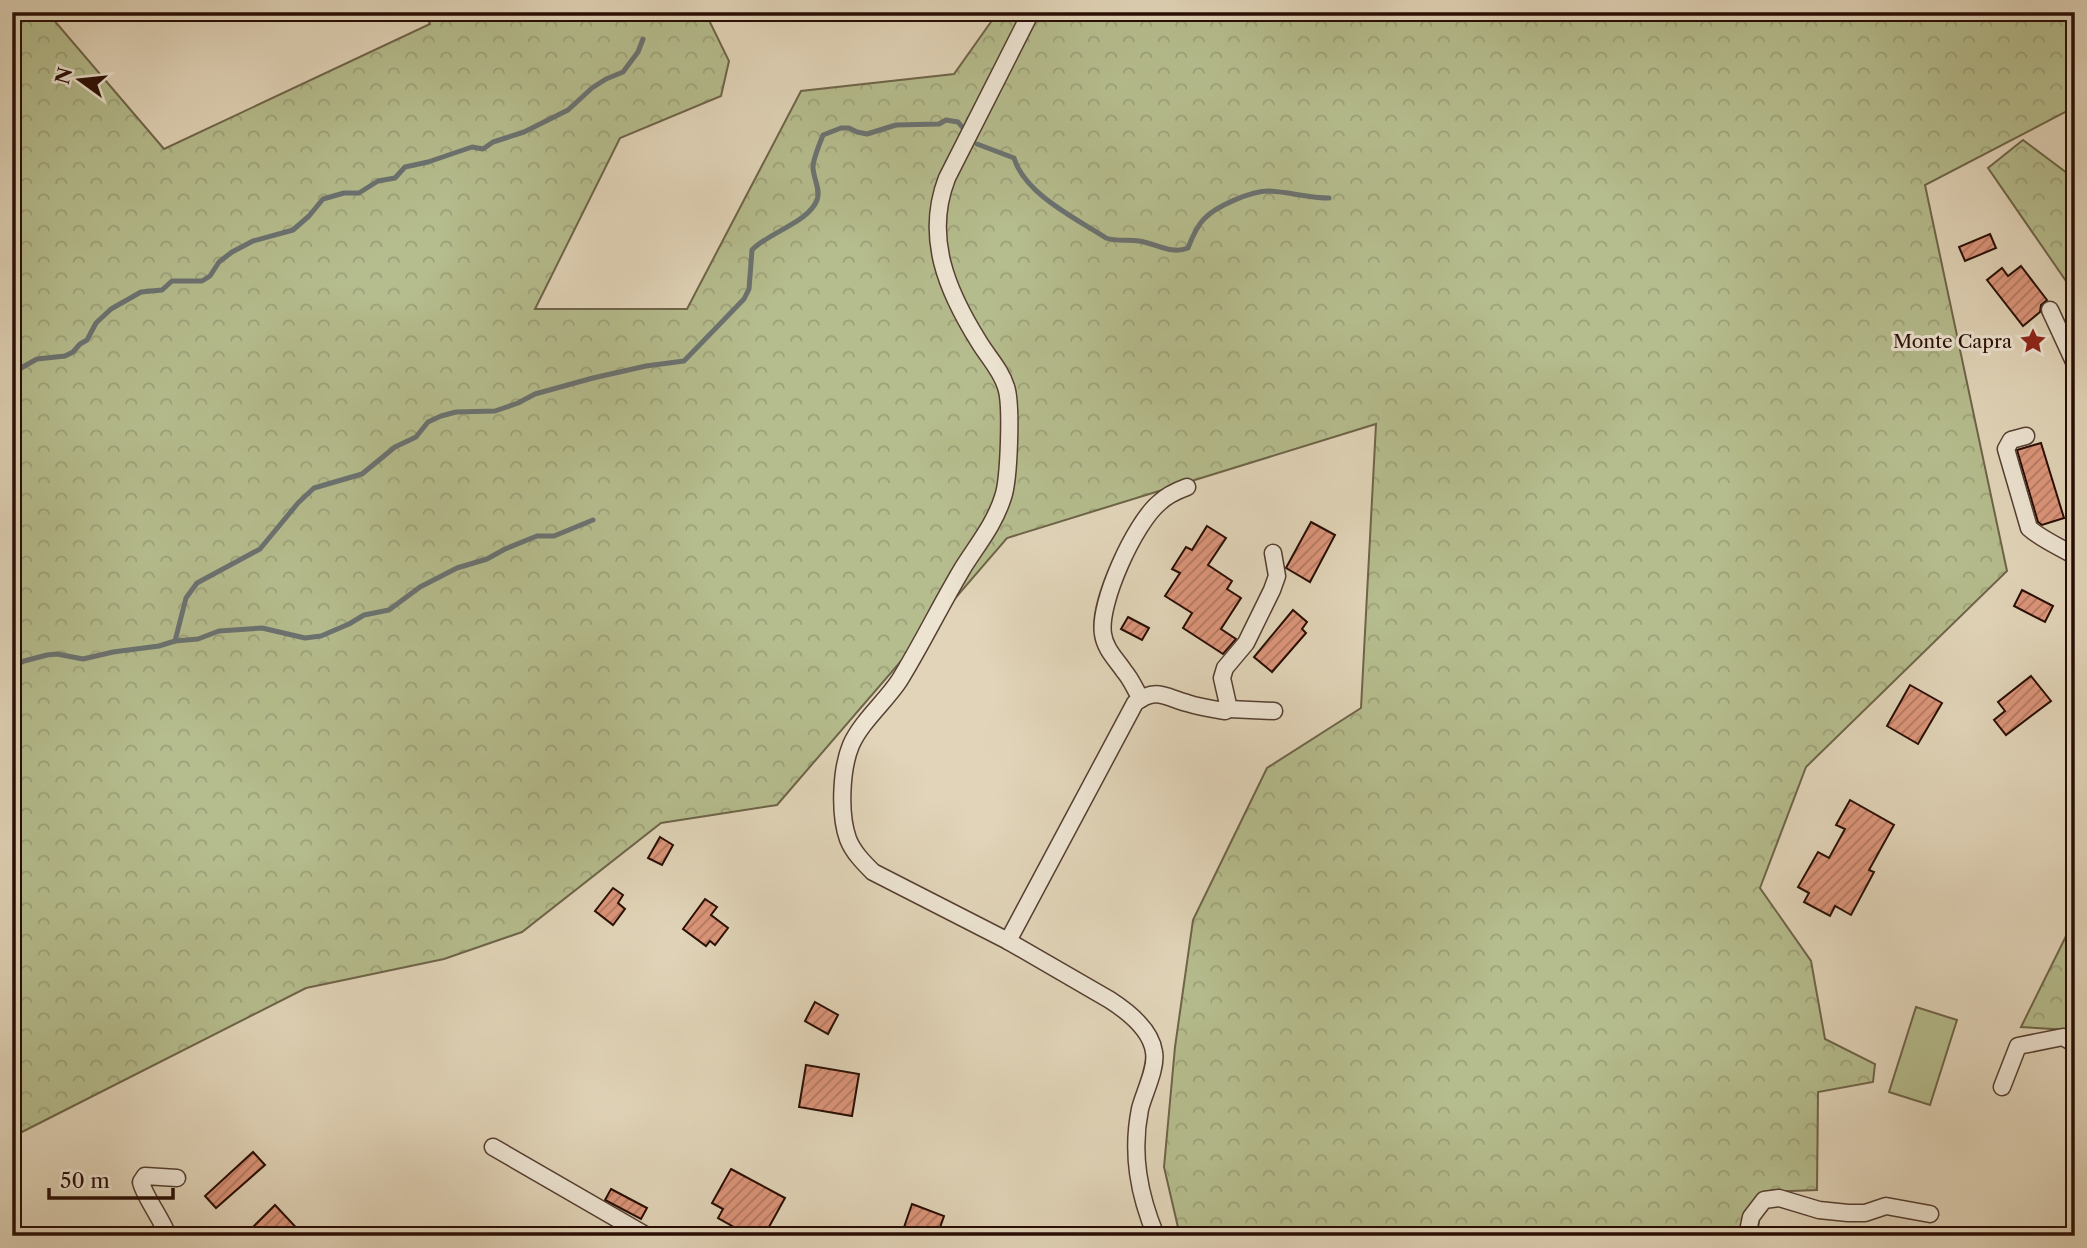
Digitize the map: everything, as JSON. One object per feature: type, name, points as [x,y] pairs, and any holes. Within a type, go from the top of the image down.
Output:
[{"type":"street","points":[[1031,12],[947,178],[937,212],[938,246],[958,309],[1000,371],[1006,387],[1009,404],[1004,496],[995,518],[899,681],[852,744],[847,758],[842,803],[848,839],[858,856],[873,872],[1007,941],[1124,1010],[1139,1024],[1154,1051],[1153,1065],[1140,1108],[1136,1158],[1139,1187],[1156,1236]]},
{"type":"street","points":[[2050,310],[2075,364]]},
{"type":"street","points":[[2026,436],[2011,440],[2006,449],[2029,528],[2036,535],[2075,556]]},
{"type":"street","points":[[1141,699],[1105,642],[1102,631],[1107,599],[1121,564],[1151,512],[1168,496],[1187,487]]},
{"type":"street","points":[[1229,709],[1222,678],[1225,668],[1246,643],[1272,590],[1277,576],[1273,553]]},
{"type":"street","points":[[1007,941],[1135,703],[1145,696],[1155,694],[1169,695],[1183,702],[1225,712],[1229,709],[1274,711]]},
{"type":"street","points":[[2002,1087],[2018,1046],[2063,1037],[2075,1044]]},
{"type":"street","points":[[493,1147],[647,1236]]},
{"type":"street","points":[[168,1236],[142,1189],[141,1182],[145,1176],[177,1178]]},
{"type":"street","points":[[1747,1236],[1751,1217],[1764,1200],[1779,1198],[1819,1210],[1865,1213],[1886,1206],[1930,1214]]},
{"type":"green space","points":[[12,12],[47,12],[164,149],[430,24],[424,12],[705,12],[729,61],[721,96],[620,138],[535,309],[687,309],[801,91],[954,74],[998,12],[2075,12],[2075,107],[1925,185],[2007,571],[1806,767],[1760,888],[1811,961],[1825,1039],[1875,1064],[1873,1082],[1818,1092],[1817,1190],[1763,1192],[1757,1236],[1180,1236],[1164,1167],[1175,1047],[1193,920],[1267,768],[1361,708],[1376,424],[1007,538],[777,805],[661,823],[522,932],[444,959],[306,988],[12,1137]]},
{"type":"green space","points":[[2023,140],[2075,179],[2075,294],[1988,168]]},
{"type":"green space","points":[[2075,918],[2075,1038],[2069,1030],[2021,1027]]},
{"type":"green space","points":[[1916,1007],[1957,1020],[1930,1105],[1889,1092]]},
{"type":"building","points":[[1990,234],[1996,248],[1965,261],[1959,247]]},
{"type":"building","points":[[2021,266],[2047,300],[2041,305],[2040,312],[2023,326],[1987,280],[2002,268],[2008,276]]},
{"type":"building","points":[[2041,443],[2064,518],[2042,525],[2038,522],[2017,450]]},
{"type":"building","points":[[1311,522],[1335,535],[1310,582],[1286,568]]},
{"type":"building","points":[[1207,526],[1226,538],[1208,565],[1232,581],[1227,589],[1241,598],[1221,629],[1236,639],[1223,654],[1183,628],[1192,613],[1165,596],[1180,573],[1172,569],[1186,547],[1192,550]]},
{"type":"building","points":[[2022,590],[2053,606],[2045,622],[2014,606]]},
{"type":"building","points":[[1293,610],[1307,622],[1302,629],[1306,633],[1272,672],[1254,657]]},
{"type":"building","points":[[1128,617],[1149,628],[1142,640],[1121,629]]},
{"type":"building","points":[[2031,676],[2051,701],[2006,735],[1994,720],[2005,711],[1998,702]]},
{"type":"building","points":[[1910,685],[1942,703],[1918,744],[1887,726]]},
{"type":"building","points":[[1850,800],[1894,825],[1869,870],[1874,872],[1851,915],[1835,906],[1830,916],[1804,902],[1809,893],[1798,887],[1818,852],[1829,858],[1845,829],[1836,825]]},
{"type":"building","points":[[660,837],[673,845],[662,865],[648,858]]},
{"type":"building","points":[[613,888],[623,895],[618,903],[625,909],[613,925],[595,911]]},
{"type":"building","points":[[705,899],[717,907],[711,915],[728,928],[715,945],[710,941],[706,946],[683,929]]},
{"type":"building","points":[[815,1002],[838,1015],[828,1034],[805,1021]]},
{"type":"building","points":[[806,1065],[859,1074],[852,1116],[799,1107]]},
{"type":"building","points":[[253,1152],[265,1165],[216,1208],[205,1196]]},
{"type":"building","points":[[731,1169],[785,1198],[764,1236],[750,1236],[718,1218],[723,1209],[712,1203]]},
{"type":"building","points":[[611,1189],[647,1208],[641,1219],[605,1200]]},
{"type":"building","points":[[912,1204],[944,1216],[937,1236],[901,1236]]},
{"type":"building","points":[[275,1205],[304,1236],[264,1236],[254,1226]]},
{"type":"waterway","points":[[12,373],[37,359],[65,356],[73,352],[87,340],[96,323],[111,309],[141,292],[162,290],[172,281],[202,281],[232,252],[253,241],[293,230],[323,199],[344,193],[359,193],[378,181],[395,178],[405,167],[472,147],[483,149],[493,142],[524,132],[568,110],[592,88],[623,72],[638,52],[643,39]]},
{"type":"waterway","points":[[12,667],[47,655],[83,659],[175,641],[186,598],[197,583],[260,549],[314,488],[362,474],[395,447],[416,437],[428,422],[441,416],[456,412],[495,411],[535,394],[593,378],[684,361],[744,299],[749,289],[752,250],[805,215],[817,200],[813,164],[823,135],[841,128],[867,134],[896,125],[939,124],[946,120],[958,122],[963,128]]},
{"type":"waterway","points":[[977,144],[1014,158],[1020,171],[1040,194],[1106,238],[1139,241],[1175,250],[1188,248],[1196,229],[1204,219],[1225,204],[1244,196],[1269,191],[1329,198]]},
{"type":"waterway","points":[[175,641],[198,639],[219,631],[262,628],[305,638],[321,636],[364,615],[389,610],[420,587],[457,568],[487,559],[537,536],[554,536],[593,520]]},
{"type":"place","name":"Monte Capra","points":[[2033,341]]}]
